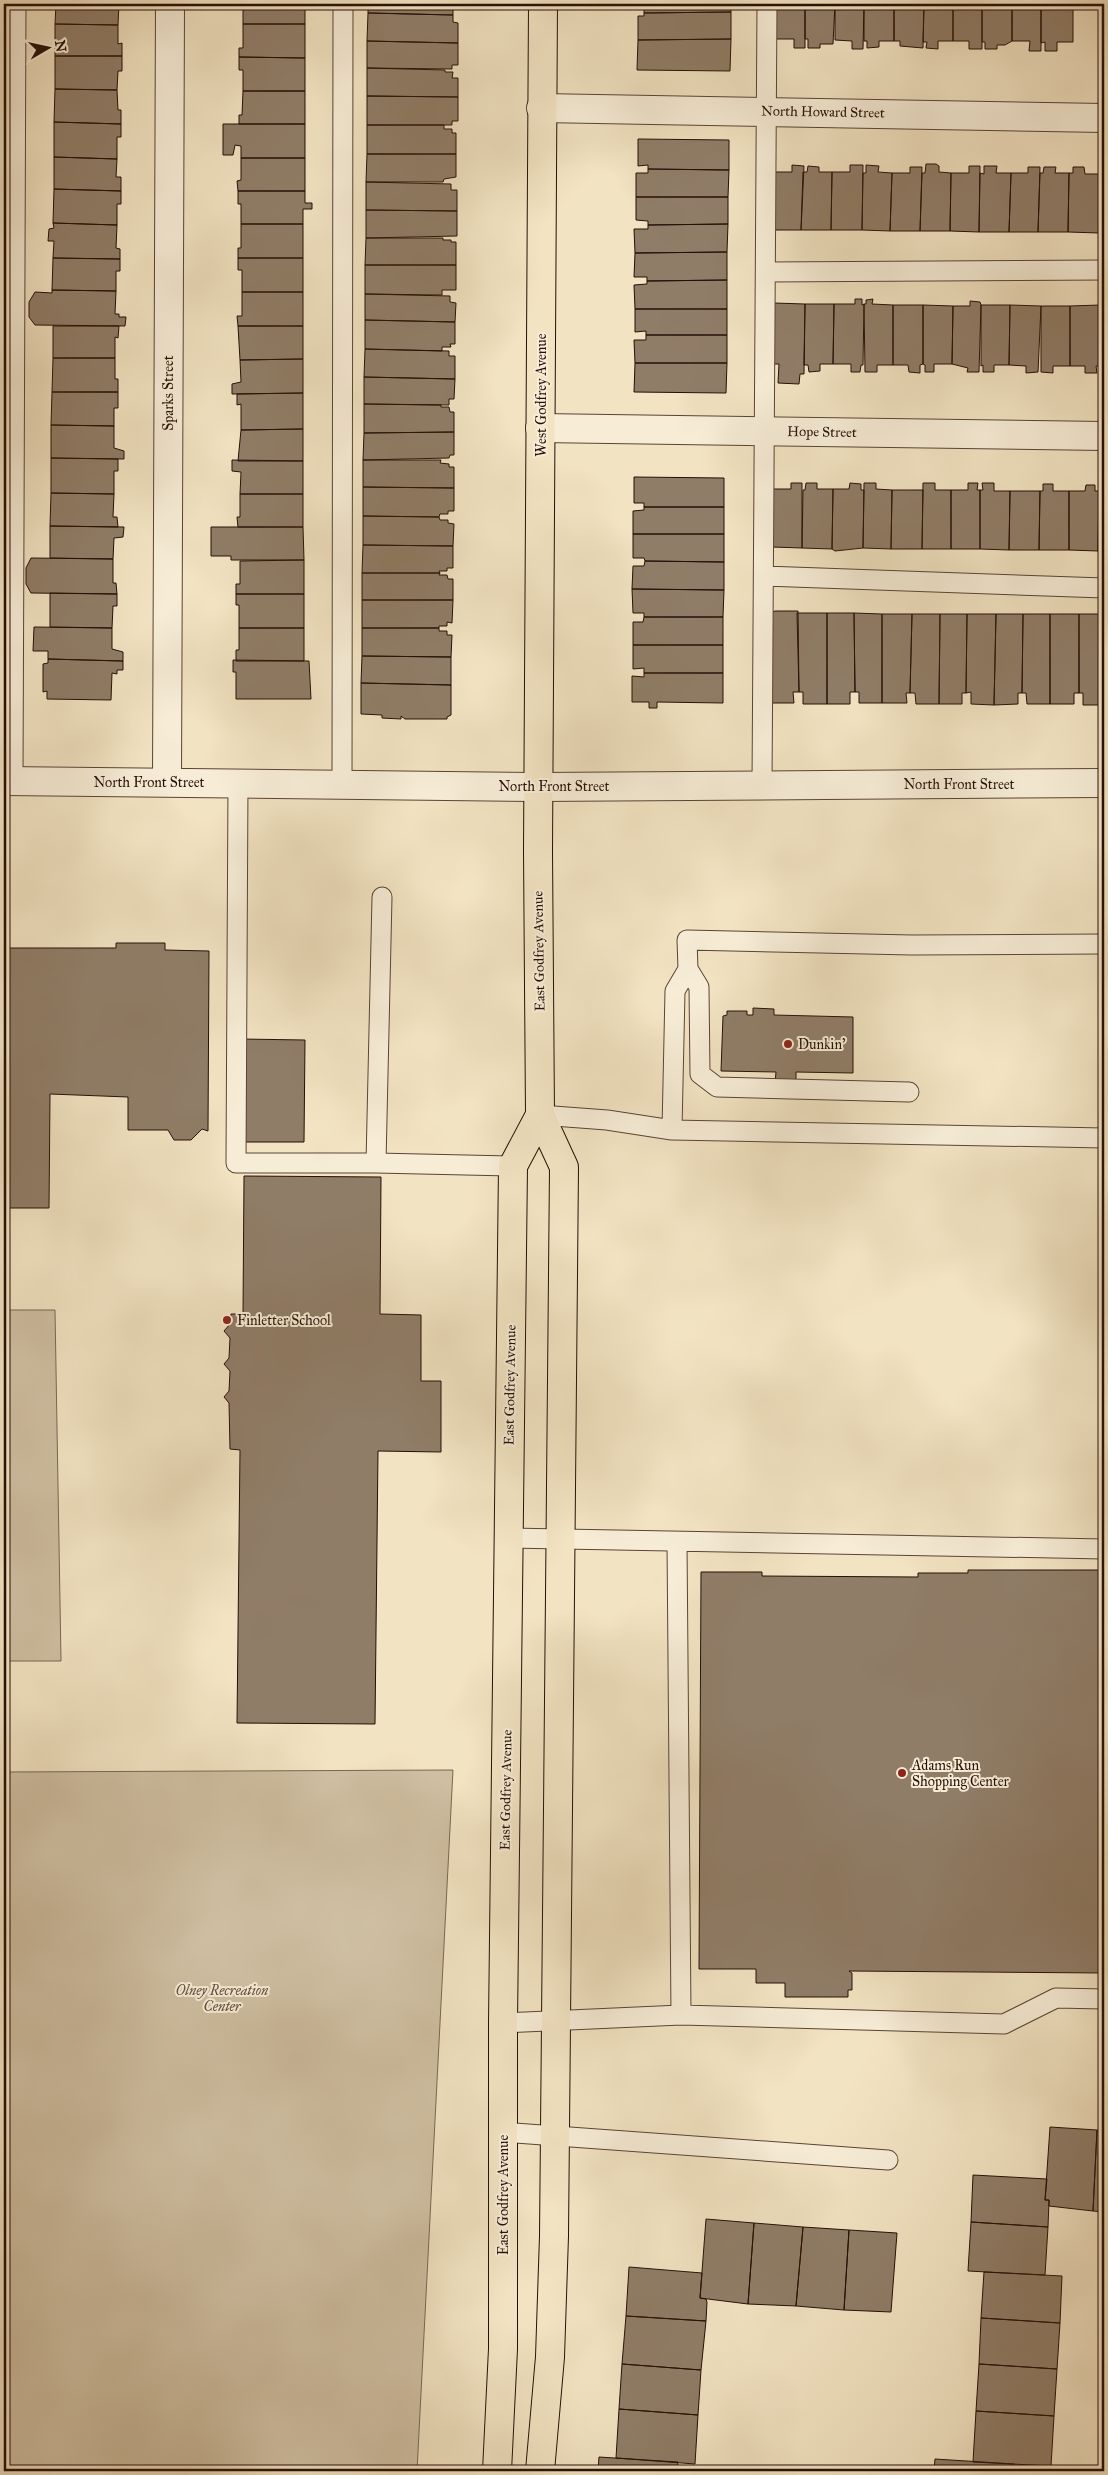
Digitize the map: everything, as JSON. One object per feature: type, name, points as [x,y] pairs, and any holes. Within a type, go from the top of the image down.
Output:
[{"type":"main road","name":"West Godfrey Avenue","points":[[538,786],[543,4]]},
{"type":"main road","name":"East Godfrey Avenue","points":[[538,786],[540,1115],[564,1167],[555,2136],[550,2357],[540,2471]]},
{"type":"main road","name":"East Godfrey Avenue","points":[[498,2471],[503,2349],[502,2132],[513,1166],[540,1115]]},
{"type":"street","name":"Sparks Street","points":[[167,782],[170,4]]},
{"type":"street","name":"North Howard Street","points":[[541,108],[1104,118]]},
{"type":"street","name":"Hope Street","points":[[540,428],[1104,436]]},
{"type":"street","name":"North Front Street","points":[[8,781],[538,786],[1104,783]]},
{"type":"lane","points":[[8,781],[16,4]]},
{"type":"lane","points":[[342,784],[343,4]]},
{"type":"lane","points":[[762,785],[767,4]]},
{"type":"lane","points":[[766,272],[1104,270]]},
{"type":"lane","points":[[764,576],[1104,588]]},
{"type":"lane","points":[[238,783],[236,1163],[376,1163],[513,1166]]},
{"type":"lane","points":[[376,1163],[382,897]]},
{"type":"lane","points":[[909,1092],[717,1087],[700,1074],[699,986],[688,969],[686,940],[912,945],[1104,944]]},
{"type":"lane","points":[[672,1130],[675,991],[688,969]]},
{"type":"lane","points":[[540,1115],[607,1120],[672,1130],[1104,1138]]},
{"type":"lane","points":[[509,1538],[1104,1549]]},
{"type":"lane","points":[[677,1542],[681,2015]]},
{"type":"lane","points":[[503,2023],[681,2015],[1004,2024],[1056,1998],[1104,1999]]},
{"type":"lane","points":[[502,2132],[888,2160]]},
{"type":"green space","points":[[4,1310],[55,1310],[61,1661],[4,1661]]},
{"type":"green space","name":"Olney Recreation Center","points":[[453,1770],[417,2471],[4,2471],[4,1772]]},
{"type":"building","points":[[56,4],[119,4],[118,25],[55,24]]},
{"type":"building","points":[[243,4],[305,4],[305,24],[243,24]]},
{"type":"building","points":[[368,4],[453,4],[453,15],[368,13]]},
{"type":"building","points":[[638,4],[731,4],[731,12],[644,13],[644,9],[638,9]]},
{"type":"building","points":[[774,4],[805,4],[805,48],[794,48],[794,39],[774,39]]},
{"type":"building","points":[[805,4],[835,4],[833,44],[820,44],[820,48],[808,48],[808,39],[805,39]]},
{"type":"building","points":[[835,4],[864,4],[863,49],[852,49],[852,41],[835,40]]},
{"type":"building","points":[[864,4],[894,4],[894,41],[879,41],[879,47],[867,48],[867,41],[864,41]]},
{"type":"building","points":[[894,4],[924,4],[923,48],[900,46],[900,41],[894,41]]},
{"type":"building","points":[[924,4],[953,4],[953,41],[938,41],[938,49],[926,48],[927,42],[923,42]]},
{"type":"building","points":[[953,4],[982,4],[982,49],[969,49],[969,41],[953,41]]},
{"type":"building","points":[[982,4],[1012,4],[1012,41],[1005,45],[997,45],[997,49],[985,49],[985,42],[982,42]]},
{"type":"building","points":[[1012,4],[1041,4],[1041,51],[1029,51],[1030,41],[1012,41]]},
{"type":"building","points":[[1041,4],[1073,4],[1073,42],[1057,42],[1057,51],[1045,51],[1045,42],[1041,43]]},
{"type":"building","points":[[731,12],[731,39],[638,40],[638,16],[644,16],[644,13]]},
{"type":"building","points":[[368,13],[453,15],[453,22],[458,23],[458,43],[367,41]]},
{"type":"building","points":[[55,24],[118,25],[118,44],[122,43],[122,56],[55,56]]},
{"type":"building","points":[[243,24],[305,24],[305,58],[239,57],[239,48],[243,48]]},
{"type":"building","points":[[731,39],[730,71],[637,70],[638,40]]},
{"type":"building","points":[[367,41],[458,43],[458,65],[452,65],[452,69],[367,68]]},
{"type":"building","points":[[55,56],[122,56],[122,71],[118,71],[117,90],[55,89]]},
{"type":"building","points":[[239,57],[305,58],[305,91],[243,91],[243,70],[239,70]]},
{"type":"building","points":[[367,68],[445,70],[445,72],[453,72],[452,78],[458,78],[458,97],[367,96]]},
{"type":"building","points":[[55,89],[117,90],[118,110],[121,110],[121,124],[54,122]]},
{"type":"building","points":[[243,91],[305,91],[305,124],[239,124],[239,115],[242,115]]},
{"type":"building","points":[[367,96],[458,97],[458,121],[452,121],[452,125],[367,125]]},
{"type":"building","points":[[54,122],[121,124],[121,137],[117,137],[117,159],[54,157]]},
{"type":"building","points":[[223,124],[305,124],[305,158],[241,158],[241,146],[235,145],[233,155],[223,155]]},
{"type":"building","points":[[367,125],[444,125],[444,129],[452,129],[452,133],[456,133],[456,154],[367,154]]},
{"type":"building","points":[[638,139],[729,140],[729,170],[648,169],[648,165],[638,166]]},
{"type":"building","points":[[367,154],[456,154],[456,177],[444,179],[443,182],[366,182]]},
{"type":"building","points":[[54,157],[117,159],[116,177],[121,177],[121,191],[54,189]]},
{"type":"building","points":[[241,158],[305,158],[305,191],[238,191],[237,181],[241,180]]},
{"type":"building","points":[[926,164],[936,164],[939,166],[939,172],[951,173],[950,231],[920,231],[922,173],[925,173]]},
{"type":"building","points":[[792,165],[804,166],[801,230],[772,230],[772,172],[792,172]]},
{"type":"building","points":[[850,165],[863,165],[862,230],[831,230],[832,172],[850,172]]},
{"type":"building","points":[[866,165],[879,166],[878,172],[892,173],[890,231],[862,230],[863,173],[866,173]]},
{"type":"building","points":[[808,166],[819,167],[819,172],[832,172],[831,230],[801,230],[803,172],[807,172]]},
{"type":"building","points":[[969,166],[980,166],[979,232],[950,231],[951,173],[969,173]]},
{"type":"building","points":[[984,166],[997,166],[996,173],[1011,173],[1009,232],[979,232],[980,173],[984,174]]},
{"type":"building","points":[[910,167],[922,167],[920,231],[890,231],[892,173],[910,173]]},
{"type":"building","points":[[1028,167],[1040,167],[1038,232],[1009,232],[1011,173],[1028,173]]},
{"type":"building","points":[[1044,167],[1056,167],[1055,173],[1069,173],[1068,232],[1038,232],[1040,173],[1043,173]]},
{"type":"building","points":[[1073,167],[1084,167],[1085,174],[1101,174],[1100,187],[1104,187],[1104,215],[1100,215],[1099,233],[1068,232],[1069,173],[1073,173]]},
{"type":"building","points":[[648,169],[729,170],[728,197],[636,197],[636,173],[648,173]]},
{"type":"building","points":[[366,182],[451,184],[451,190],[457,190],[457,211],[366,210]]},
{"type":"building","points":[[54,189],[121,191],[121,204],[117,204],[117,225],[53,223]]},
{"type":"building","points":[[238,191],[305,191],[305,203],[312,203],[312,209],[303,209],[303,224],[241,224],[241,204],[238,204]]},
{"type":"building","points":[[636,197],[728,197],[728,224],[648,225],[648,221],[636,220]]},
{"type":"building","points":[[366,210],[457,211],[457,236],[366,238]]},
{"type":"building","points":[[53,223],[117,225],[116,248],[120,249],[120,259],[53,258],[54,241],[48,241],[49,229],[54,228]]},
{"type":"building","points":[[241,224],[303,224],[303,258],[238,258],[238,248],[241,248]]},
{"type":"building","points":[[728,224],[727,252],[635,253],[634,229],[648,229],[648,225]]},
{"type":"building","points":[[366,238],[443,238],[443,240],[451,240],[451,242],[456,242],[456,265],[365,265]]},
{"type":"building","points":[[727,252],[727,280],[647,281],[647,277],[634,277],[635,253]]},
{"type":"building","points":[[53,258],[120,259],[120,271],[116,271],[116,291],[52,290]]},
{"type":"building","points":[[238,258],[303,258],[303,292],[242,292],[242,270],[238,270]]},
{"type":"building","points":[[365,265],[456,265],[456,290],[442,290],[442,295],[365,294]]},
{"type":"building","points":[[727,280],[727,309],[635,309],[634,285],[647,284],[647,281]]},
{"type":"building","points":[[52,290],[116,291],[115,314],[119,314],[119,317],[126,317],[125,326],[35,325],[29,317],[29,302],[35,292],[52,293]]},
{"type":"building","points":[[242,292],[303,292],[303,326],[238,326],[237,316],[242,316]]},
{"type":"building","points":[[365,294],[450,296],[450,302],[456,303],[455,322],[365,320]]},
{"type":"building","points":[[855,299],[862,299],[862,305],[864,304],[863,365],[861,365],[860,372],[851,372],[851,364],[833,364],[834,304],[855,304]]},
{"type":"building","points":[[873,299],[872,304],[893,305],[893,365],[877,365],[877,372],[865,372],[864,304],[866,304],[866,300]]},
{"type":"building","points":[[970,301],[980,302],[981,305],[979,372],[967,372],[968,368],[952,364],[953,306],[970,306]]},
{"type":"building","points":[[774,303],[805,304],[804,374],[800,374],[799,384],[778,383],[779,364],[773,364]]},
{"type":"building","points":[[805,304],[834,304],[833,364],[820,364],[820,371],[809,372],[808,365],[804,365]]},
{"type":"building","points":[[893,305],[923,305],[923,364],[920,365],[920,373],[909,372],[908,365],[893,365]]},
{"type":"building","points":[[923,305],[953,306],[952,364],[934,364],[934,372],[925,372],[925,365],[923,364]]},
{"type":"building","points":[[981,305],[1010,305],[1009,365],[994,365],[994,372],[983,372],[983,365],[981,366]]},
{"type":"building","points":[[1010,305],[1041,306],[1038,372],[1026,373],[1026,366],[1009,365]]},
{"type":"building","points":[[1100,305],[1104,305],[1104,373],[1102,373],[1102,366],[1099,366]]},
{"type":"building","points":[[1100,305],[1099,366],[1096,366],[1097,373],[1085,373],[1085,366],[1070,366],[1070,306]]},
{"type":"building","points":[[1041,306],[1070,306],[1070,366],[1053,366],[1053,373],[1041,372]]},
{"type":"building","points":[[635,309],[727,309],[727,335],[646,335],[646,331],[635,332]]},
{"type":"building","points":[[365,320],[455,322],[455,344],[450,344],[451,347],[442,347],[442,351],[365,349]]},
{"type":"building","points":[[53,326],[119,326],[118,338],[115,337],[115,358],[53,358]]},
{"type":"building","points":[[238,326],[303,326],[303,359],[240,360]]},
{"type":"building","points":[[646,335],[727,335],[727,363],[635,363],[634,340],[646,340]]},
{"type":"building","points":[[365,349],[449,351],[449,356],[455,356],[455,379],[364,377]]},
{"type":"building","points":[[53,358],[115,358],[115,379],[118,379],[118,392],[52,392]]},
{"type":"building","points":[[303,359],[303,393],[232,394],[232,384],[241,382],[240,360]]},
{"type":"building","points":[[635,363],[727,363],[726,393],[634,392]]},
{"type":"building","points":[[364,377],[455,379],[454,399],[449,399],[449,405],[364,404]]},
{"type":"building","points":[[52,392],[118,392],[118,408],[114,408],[114,426],[51,425]]},
{"type":"building","points":[[303,393],[303,429],[241,430],[241,404],[237,405],[237,394]]},
{"type":"building","points":[[364,404],[441,405],[441,407],[449,407],[450,412],[454,412],[454,432],[364,433]]},
{"type":"building","points":[[51,425],[114,426],[114,448],[124,451],[124,459],[51,458]]},
{"type":"building","points":[[303,429],[303,461],[238,461],[241,430]]},
{"type":"building","points":[[454,432],[454,455],[450,455],[449,458],[363,460],[364,433]]},
{"type":"building","points":[[51,458],[118,459],[118,471],[114,471],[114,494],[51,493]]},
{"type":"building","points":[[232,460],[303,461],[303,494],[240,494],[241,472],[232,471]]},
{"type":"building","points":[[363,460],[441,460],[440,463],[449,464],[449,467],[454,467],[454,488],[363,487]]},
{"type":"building","points":[[634,477],[724,478],[724,507],[644,507],[644,503],[634,503]]},
{"type":"building","points":[[791,483],[802,483],[802,548],[772,547],[772,489],[791,489]]},
{"type":"building","points":[[806,483],[817,483],[817,489],[833,489],[832,549],[802,548],[803,490],[805,490]]},
{"type":"building","points":[[850,483],[861,484],[861,490],[864,490],[863,548],[835,551],[832,549],[833,489],[849,489]]},
{"type":"building","points":[[864,483],[876,483],[876,489],[892,490],[891,549],[863,548]]},
{"type":"building","points":[[923,483],[935,483],[935,490],[951,490],[951,549],[922,549]]},
{"type":"building","points":[[968,483],[978,483],[977,490],[980,490],[980,549],[951,549],[951,490],[968,490]]},
{"type":"building","points":[[982,483],[994,483],[994,491],[1010,491],[1009,550],[980,549],[980,490],[983,490]]},
{"type":"building","points":[[1043,484],[1053,484],[1053,491],[1069,491],[1069,550],[1039,550],[1040,491],[1043,491]]},
{"type":"building","points":[[1099,484],[1104,484],[1104,551],[1098,551]]},
{"type":"building","points":[[1086,485],[1095,485],[1095,491],[1099,491],[1098,551],[1069,550],[1069,491],[1085,491]]},
{"type":"building","points":[[363,487],[454,488],[454,511],[448,511],[448,514],[440,514],[439,517],[363,516]]},
{"type":"building","points":[[892,490],[923,490],[922,549],[891,549]]},
{"type":"building","points":[[1010,491],[1040,491],[1039,550],[1009,550]]},
{"type":"building","points":[[51,493],[114,494],[113,517],[117,517],[118,527],[50,526]]},
{"type":"building","points":[[240,494],[303,494],[303,527],[238,527],[237,517],[240,517]]},
{"type":"building","points":[[644,507],[724,507],[724,534],[633,534],[633,511],[644,510]]},
{"type":"building","points":[[363,516],[439,517],[440,520],[448,520],[448,523],[454,524],[453,546],[363,545]]},
{"type":"building","points":[[50,526],[124,527],[123,537],[114,538],[113,559],[50,558]]},
{"type":"building","points":[[211,527],[303,527],[304,560],[231,560],[231,556],[211,556]]},
{"type":"building","points":[[633,534],[724,534],[724,562],[645,561],[644,558],[633,558]]},
{"type":"building","points":[[363,545],[453,546],[453,568],[447,568],[447,571],[439,571],[440,573],[362,573]]},
{"type":"building","points":[[31,558],[113,559],[113,583],[116,583],[117,594],[31,593],[26,584],[26,568]]},
{"type":"building","points":[[304,560],[304,594],[236,594],[236,584],[240,584],[240,561]]},
{"type":"building","points":[[645,561],[724,562],[724,590],[632,589],[633,566],[644,566]]},
{"type":"building","points":[[362,573],[440,573],[439,575],[447,575],[448,579],[453,579],[453,600],[362,600]]},
{"type":"building","points":[[632,589],[724,590],[723,617],[644,617],[644,613],[633,613]]},
{"type":"building","points":[[50,593],[117,594],[117,606],[113,606],[112,628],[50,627]]},
{"type":"building","points":[[236,594],[304,594],[304,628],[239,628],[239,605],[236,605]]},
{"type":"building","points":[[362,600],[453,600],[452,623],[447,622],[447,626],[439,626],[439,628],[362,628]]},
{"type":"building","points":[[775,611],[798,611],[799,692],[793,692],[794,703],[768,703],[771,613]]},
{"type":"building","points":[[797,613],[827,613],[827,704],[803,704],[803,692],[799,692]]},
{"type":"building","points":[[827,613],[854,613],[855,692],[850,692],[850,704],[827,704]]},
{"type":"building","points":[[854,613],[882,614],[882,703],[859,703],[859,692],[855,692]]},
{"type":"building","points":[[882,614],[912,614],[910,693],[906,693],[907,703],[882,703]]},
{"type":"building","points":[[912,614],[940,614],[939,704],[916,704],[915,693],[910,693]]},
{"type":"building","points":[[940,614],[967,614],[966,693],[962,693],[962,704],[939,704]]},
{"type":"building","points":[[967,614],[996,614],[994,705],[971,704],[971,692],[966,693]]},
{"type":"building","points":[[996,614],[1023,614],[1022,693],[1018,693],[1018,704],[994,705]]},
{"type":"building","points":[[1023,614],[1050,614],[1050,704],[1027,704],[1026,693],[1022,693]]},
{"type":"building","points":[[1050,614],[1079,614],[1079,693],[1074,693],[1074,704],[1050,704]]},
{"type":"building","points":[[1079,614],[1104,614],[1104,705],[1083,705],[1083,693],[1079,693]]},
{"type":"building","points":[[644,617],[723,617],[723,645],[633,645],[633,622],[643,622]]},
{"type":"building","points":[[34,627],[112,628],[112,649],[123,652],[123,661],[48,659],[48,651],[33,651]]},
{"type":"building","points":[[239,628],[304,628],[304,661],[236,661],[236,650],[239,650]]},
{"type":"building","points":[[362,628],[439,628],[439,631],[447,631],[447,635],[452,635],[451,657],[362,656]]},
{"type":"building","points":[[633,645],[723,645],[723,673],[644,673],[644,668],[633,669]]},
{"type":"building","points":[[362,656],[451,657],[451,685],[361,683]]},
{"type":"building","points":[[48,659],[123,661],[123,670],[117,670],[117,674],[112,673],[111,700],[47,699],[47,691],[43,692],[43,664],[48,663]]},
{"type":"building","points":[[233,660],[309,661],[311,699],[236,699],[236,672],[233,672]]},
{"type":"building","points":[[644,673],[723,673],[723,703],[657,702],[657,708],[649,708],[649,702],[632,702],[632,676],[644,677]]},
{"type":"building","points":[[361,683],[451,685],[451,715],[447,719],[405,719],[401,716],[401,719],[382,718],[382,715],[361,714]]},
{"type":"building","points":[[116,943],[165,943],[165,950],[209,951],[208,1131],[202,1129],[191,1140],[174,1140],[168,1130],[128,1130],[128,1097],[50,1094],[49,1208],[4,1208],[4,948],[116,948]]},
{"type":"building","name":"Dunkin'","points":[[753,1008],[774,1009],[774,1015],[853,1017],[853,1073],[796,1072],[796,1083],[775,1083],[776,1072],[721,1071],[723,1016],[727,1015],[727,1011],[747,1011],[747,1015],[753,1015]]},
{"type":"building","points":[[241,1039],[305,1040],[304,1142],[240,1142]]},
{"type":"building","points":[[244,1176],[381,1177],[380,1314],[421,1315],[421,1381],[441,1381],[441,1452],[378,1451],[375,1724],[237,1723],[240,1450],[230,1449],[229,1403],[224,1397],[229,1391],[230,1371],[224,1364],[229,1358],[230,1338],[224,1331],[230,1324],[231,1314],[243,1314]]},
{"type":"building","name":"Adams Run Shopping Center","points":[[968,1570],[1104,1570],[1104,1973],[849,1971],[852,1973],[852,1990],[848,1990],[848,1997],[785,1997],[785,1983],[756,1983],[756,1969],[699,1969],[701,1572],[762,1572],[762,1576],[918,1577],[918,1573],[968,1573]]},
{"type":"building","points":[[1050,2127],[1097,2130],[1093,2211],[1049,2206],[1049,2200],[1045,2200]]},
{"type":"building","points":[[1097,2130],[1104,2131],[1104,2212],[1093,2211]]},
{"type":"building","points":[[973,2175],[1047,2179],[1045,2200],[1049,2200],[1048,2227],[971,2222]]},
{"type":"building","points":[[706,2219],[754,2223],[748,2304],[700,2298]]},
{"type":"building","points":[[971,2222],[1048,2227],[1045,2275],[968,2271]]},
{"type":"building","points":[[754,2223],[803,2227],[796,2306],[748,2304]]},
{"type":"building","points":[[803,2227],[849,2230],[844,2310],[796,2306]]},
{"type":"building","points":[[849,2230],[897,2233],[891,2312],[844,2310]]},
{"type":"building","points":[[629,2267],[702,2273],[700,2298],[706,2299],[707,2302],[706,2321],[626,2316]]},
{"type":"building","points":[[984,2272],[1062,2276],[1060,2323],[981,2318]]},
{"type":"building","points":[[626,2316],[706,2321],[701,2370],[622,2364]]},
{"type":"building","points":[[981,2318],[1060,2323],[1057,2369],[979,2364]]},
{"type":"building","points":[[622,2364],[701,2370],[698,2415],[619,2409]]},
{"type":"building","points":[[979,2364],[1057,2369],[1054,2416],[976,2411]]},
{"type":"building","points":[[619,2409],[698,2415],[695,2464],[616,2458]]},
{"type":"building","points":[[976,2411],[1054,2416],[1051,2466],[973,2462]]},
{"type":"building","points":[[599,2457],[678,2462],[677,2471],[598,2471]]},
{"type":"building","points":[[935,2459],[1014,2464],[1013,2471],[934,2471]]},
{"type":"place","name":"Dunkin'","points":[[788,1044]]},
{"type":"place","name":"Finletter School","points":[[227,1320]]},
{"type":"place","name":"Adams Run Shopping Center","points":[[902,1773]]}]
